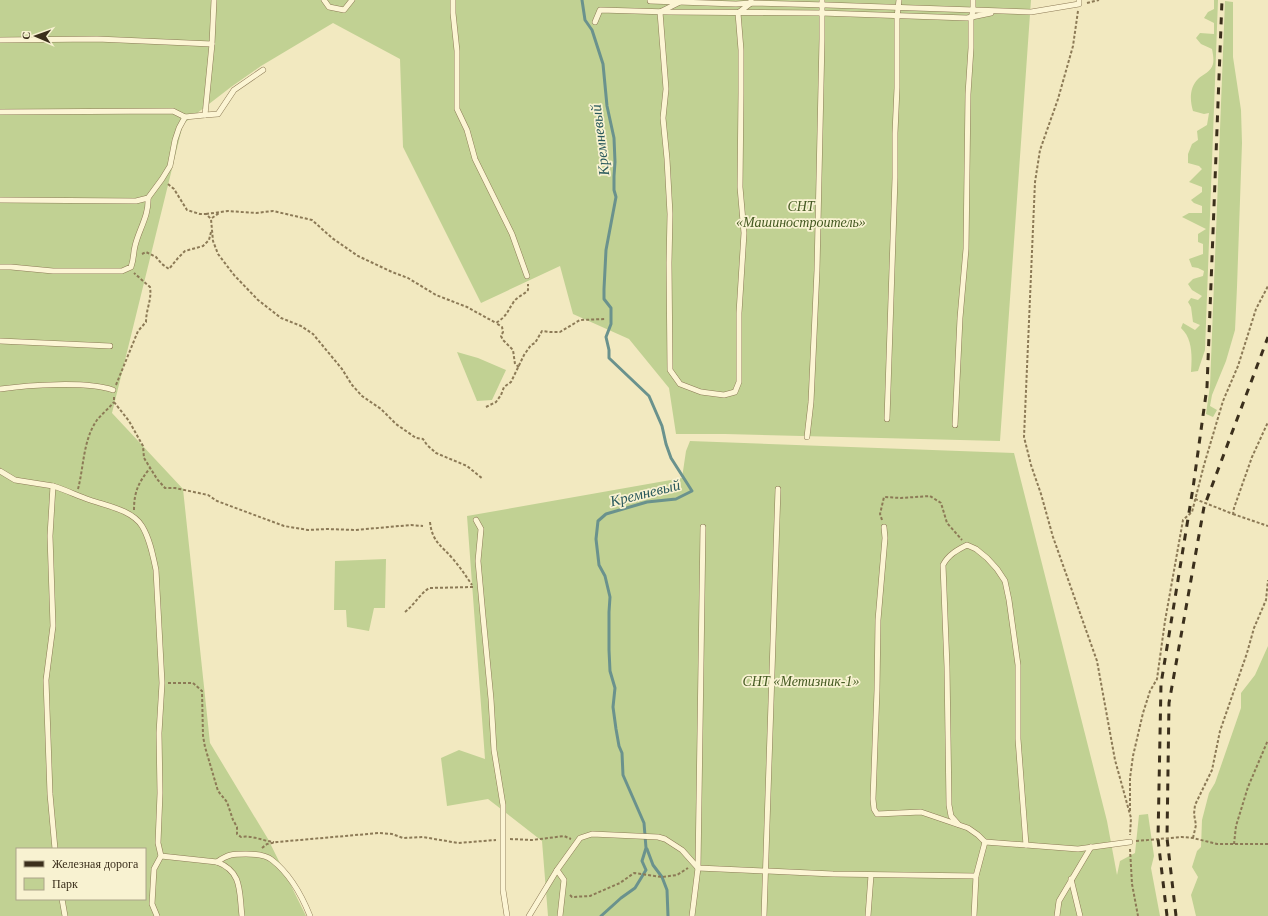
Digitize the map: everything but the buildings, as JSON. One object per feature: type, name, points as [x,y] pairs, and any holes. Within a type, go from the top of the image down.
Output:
[{"type":"lane","points":[[205,115],[212,44],[214,0]]},
{"type":"lane","points":[[324,0],[329,6],[344,10],[352,0]]},
{"type":"lane","points":[[453,0],[457,51],[457,108],[467,130],[475,159],[512,234],[527,276]]},
{"type":"lane","points":[[650,0],[736,4],[751,2],[822,2],[899,8],[1032,12],[1079,2]]},
{"type":"lane","points":[[887,419],[897,88],[897,17],[899,0]]},
{"type":"lane","points":[[955,425],[960,318],[966,249],[971,18],[973,11],[973,0]]},
{"type":"lane","points":[[660,12],[680,1]]},
{"type":"lane","points":[[738,13],[751,2]]},
{"type":"lane","points":[[807,437],[811,402],[817,270],[822,2]]},
{"type":"lane","points":[[594,22],[600,10],[821,13],[897,17],[971,18],[1000,11]]},
{"type":"lane","points":[[660,12],[666,89],[663,118],[670,214],[670,370],[680,384],[700,392],[724,395],[735,392],[739,382],[739,313],[744,233],[740,187],[741,86],[738,13]]},
{"type":"lane","points":[[0,40],[98,39],[212,44]]},
{"type":"lane","points":[[0,112],[173,111],[185,118],[218,114],[234,90],[263,70]]},
{"type":"lane","points":[[0,267],[53,271],[122,271],[131,267],[134,260],[134,247],[148,208],[148,198],[170,166],[175,140],[179,128],[185,118]]},
{"type":"lane","points":[[0,200],[136,201],[148,198]]},
{"type":"lane","points":[[0,341],[110,346]]},
{"type":"lane","points":[[0,389],[18,387],[80,386],[114,390]]},
{"type":"lane","points":[[0,471],[14,480],[52,486],[108,506],[135,518],[142,525],[148,538],[156,570],[162,683],[159,733],[160,793],[158,843],[161,856],[154,869],[152,904],[157,916]]},
{"type":"lane","points":[[52,486],[50,536],[53,626],[46,680],[50,794],[55,848]]},
{"type":"lane","points":[[764,916],[778,489]]},
{"type":"lane","points":[[476,520],[480,529],[479,567],[494,750],[503,805],[503,890],[507,916]]},
{"type":"lane","points":[[692,916],[698,868],[703,527]]},
{"type":"lane","points":[[884,527],[885,538],[878,620],[873,799],[874,810],[877,814],[921,812],[968,828],[978,835],[984,842],[1078,849],[1130,842]]},
{"type":"lane","points":[[958,824],[951,816],[949,805],[948,673],[943,565],[947,558],[957,550],[967,545],[976,549],[997,569],[1005,581],[1008,594],[1018,665],[1018,739],[1026,845]]},
{"type":"lane","points":[[529,916],[557,870],[580,838],[592,834],[658,837],[665,839],[682,850],[698,868],[871,875],[976,876]]},
{"type":"lane","points":[[974,916],[976,876],[984,842]]},
{"type":"lane","points":[[1057,916],[1059,900],[1091,847]]},
{"type":"lane","points":[[217,862],[226,855],[254,854],[272,860],[295,885],[310,916]]},
{"type":"lane","points":[[161,856],[224,864],[236,875],[242,916]]},
{"type":"lane","points":[[557,870],[564,880],[560,916]]},
{"type":"lane","points":[[868,916],[871,875]]},
{"type":"lane","points":[[1071,879],[1080,916]]},
{"type":"lane","points":[[62,900],[65,916]]},
{"type":"path","points":[[1099,0],[1079,2],[1073,46],[1058,99],[1040,150],[1036,182],[1024,437],[1053,538],[1097,660],[1115,760],[1131,818],[1130,842],[1132,884],[1138,916]]},
{"type":"path","points":[[162,179],[174,189],[187,210],[200,214],[236,211],[256,213],[273,211],[312,220],[332,238],[358,256],[408,278],[436,295],[467,307],[502,327],[503,332],[501,336],[513,350],[515,364],[519,367]]},
{"type":"path","points":[[211,219],[220,212]]},
{"type":"path","points":[[206,214],[211,219],[213,241],[218,254],[234,275],[258,300],[274,314],[302,326],[313,334],[362,396],[381,409],[396,424],[416,438],[423,439],[436,453],[467,466],[483,478]]},
{"type":"path","points":[[134,260],[138,255],[146,252],[156,257],[169,269],[185,251],[203,246],[209,240],[212,231]]},
{"type":"path","points":[[131,267],[134,274],[150,287],[152,297],[146,313],[146,322],[138,331],[114,390],[114,402],[129,421],[143,446],[144,458],[157,479],[165,488],[175,488],[208,495],[217,501],[284,526],[308,530],[355,530],[412,525],[423,526]]},
{"type":"path","points":[[496,323],[511,308],[513,302],[525,294],[528,290],[527,276]]},
{"type":"path","points":[[1130,812],[1130,778],[1139,728],[1150,691],[1157,679],[1165,621],[1183,520],[1192,512],[1211,438],[1223,401],[1238,366],[1256,309],[1268,286]]},
{"type":"path","points":[[486,407],[496,402],[504,387],[511,382],[524,355],[531,345],[535,343],[542,331],[560,332],[580,320],[605,319]]},
{"type":"path","points":[[77,495],[90,434],[97,420],[114,402]]},
{"type":"path","points":[[1233,514],[1252,457],[1268,422]]},
{"type":"path","points":[[135,518],[135,494],[140,480],[150,468]]},
{"type":"path","points":[[884,527],[880,514],[884,496],[901,498],[930,496],[941,503],[947,523],[967,545]]},
{"type":"path","points":[[1195,499],[1268,526]]},
{"type":"path","points":[[405,612],[429,588],[474,587],[467,576],[460,570],[453,559],[432,535],[430,522]]},
{"type":"path","points":[[1193,838],[1196,824],[1194,814],[1195,805],[1212,770],[1220,731],[1254,628],[1266,600],[1268,580]]},
{"type":"path","points":[[162,683],[193,683],[202,691],[202,736],[218,791],[227,802],[237,827],[237,834],[241,837],[247,836],[265,841],[277,842]]},
{"type":"path","points":[[1234,844],[1236,826],[1248,787],[1268,740]]},
{"type":"path","points":[[254,854],[267,844],[277,842],[379,833],[392,834],[403,838],[423,837],[458,844],[502,840],[532,840],[564,836],[571,839],[580,838]]},
{"type":"path","points":[[1130,842],[1163,838],[1193,838],[1217,844],[1268,844]]},
{"type":"path","points":[[563,888],[572,897],[590,896],[620,883],[634,873],[662,877],[677,875],[693,864]]},
{"type":"green space","name":"СНТ «Машиностроитель»","points":[[0,0],[1031,0],[1000,441],[676,434],[669,388],[629,339],[573,314],[560,266],[481,303],[403,147],[400,59],[333,23],[261,66],[183,124],[112,413],[183,489],[210,743],[268,839],[306,916],[0,916]]},
{"type":"green space","points":[[1214,0],[1218,0],[1205,350],[1198,371],[1191,372],[1190,343],[1185,332],[1181,328],[1183,323],[1195,330],[1200,325],[1193,322],[1191,307],[1188,302],[1191,298],[1198,300],[1202,296],[1192,290],[1188,284],[1193,279],[1203,276],[1204,271],[1192,267],[1189,259],[1203,254],[1203,244],[1198,242],[1198,234],[1206,229],[1182,217],[1189,213],[1202,213],[1202,206],[1191,200],[1202,192],[1202,187],[1189,182],[1202,169],[1199,166],[1188,163],[1188,154],[1192,144],[1198,140],[1197,131],[1207,125],[1209,113],[1204,114],[1193,111],[1191,95],[1195,83],[1200,77],[1209,71],[1213,64],[1212,49],[1201,44],[1196,38],[1200,33],[1214,34],[1214,23],[1204,18],[1208,12],[1214,9]]},
{"type":"green space","points":[[1225,1],[1233,2],[1233,57],[1241,110],[1242,143],[1235,330],[1226,361],[1212,395],[1210,406],[1217,410],[1213,417],[1206,414],[1210,386]]},
{"type":"green space","points":[[457,352],[478,358],[506,370],[492,400],[477,401]]},
{"type":"green space","name":"СНТ «Метизник-1»","points":[[690,441],[1014,453],[1107,821],[1117,875],[1120,861],[1135,853],[1139,815],[1148,814],[1154,856],[1151,868],[1160,916],[548,916],[542,841],[488,799],[447,806],[441,758],[459,750],[485,759],[467,516],[682,478],[686,451]]},
{"type":"green space","points":[[386,559],[385,608],[374,608],[369,631],[347,627],[346,610],[334,610],[335,561]]},
{"type":"green space","points":[[1268,646],[1268,916],[1196,916],[1191,895],[1198,877],[1192,867],[1197,851],[1201,847],[1202,820],[1209,793],[1215,783],[1241,708],[1241,693],[1255,675]]},
{"type":"waterway","name":"Кремневый","points":[[582,0],[585,20],[592,30],[603,64],[607,106],[614,138],[614,190],[616,197],[606,250],[604,289],[604,299],[611,308],[611,324],[606,337],[609,358],[649,396],[662,426],[671,458],[692,491],[676,499],[647,502],[606,514],[598,521],[596,539],[599,565],[605,576],[610,597],[609,650],[610,671],[615,688],[613,707],[616,729],[619,746],[622,753],[623,775],[644,823],[646,848],[642,861],[646,870],[635,888],[601,916]]},
{"type":"waterway","points":[[647,849],[653,865],[662,877],[667,890],[668,916]]},
{"type":"railway","points":[[1167,916],[1158,839],[1161,684],[1193,488],[1207,387],[1222,0]]},
{"type":"railway","points":[[1176,916],[1167,838],[1169,703],[1204,507],[1268,337]]}]
